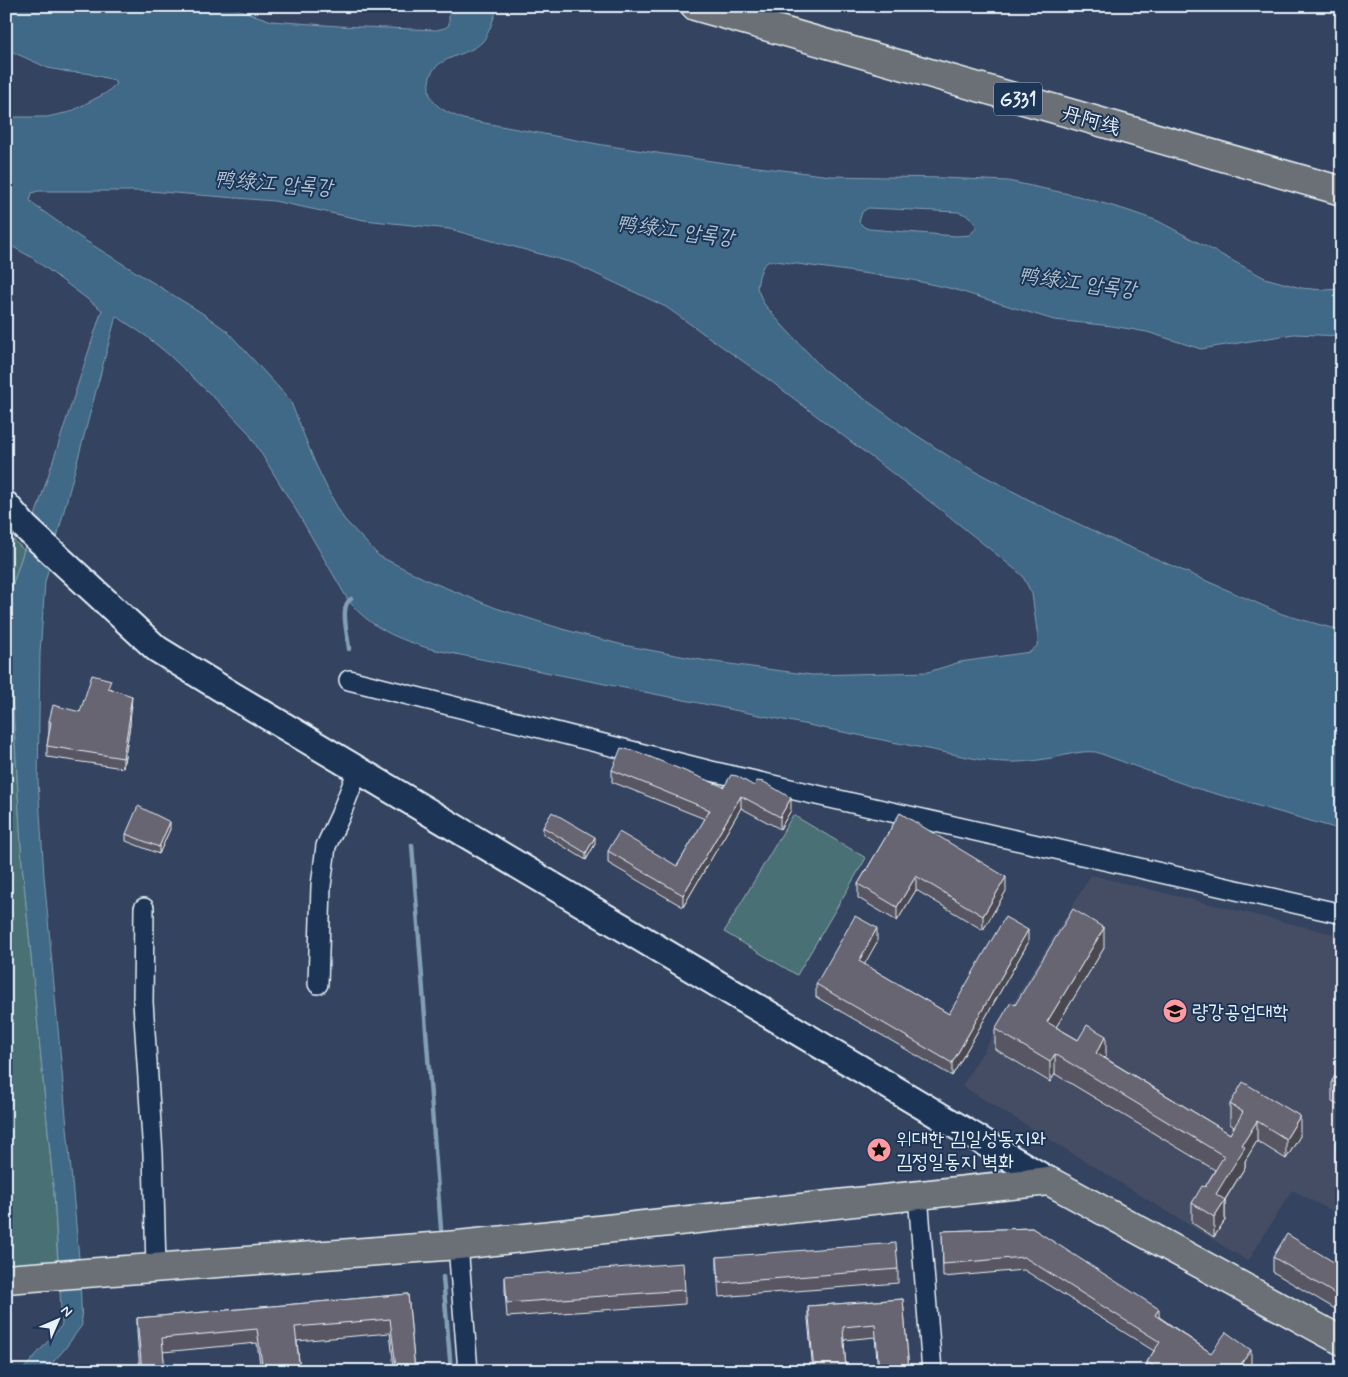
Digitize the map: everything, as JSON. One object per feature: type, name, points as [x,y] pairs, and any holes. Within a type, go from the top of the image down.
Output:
[{"type":"main road","name":"丹阿线","points":[[695,6],[1342,191]]},
{"type":"main road","points":[[6,505],[25,527],[157,649],[1050,1181],[1342,1341]]},
{"type":"main road","points":[[6,1279],[458,1245],[1050,1181]]},
{"type":"street","points":[[349,680],[711,771],[1342,914]]},
{"type":"street","points":[[318,984],[321,886],[326,846],[358,770]]},
{"type":"street","points":[[144,908],[143,1002],[154,1154],[156,1267]]},
{"type":"street","points":[[918,1196],[932,1371]]},
{"type":"street","points":[[458,1245],[468,1371]]},
{"type":"shaded area","name":"량강공업대학","points":[[1091,875],[1342,936],[1342,1216],[1292,1190],[1248,1261],[962,1086]]},
{"type":"green space","points":[[6,533],[24,550],[12,587],[9,638],[22,862],[54,1193],[58,1264],[6,1267]]},
{"type":"green space","points":[[793,815],[866,858],[797,975],[724,932]]},
{"type":"water","name":"鸭绿江 압록강","points":[[6,6],[228,6],[272,21],[436,30],[449,25],[449,6],[498,6],[485,39],[474,48],[440,64],[433,70],[430,78],[429,90],[433,101],[442,109],[463,119],[603,145],[831,176],[1008,181],[1078,196],[1158,221],[1265,278],[1301,288],[1342,289],[1342,336],[1294,334],[1201,349],[1147,332],[1054,320],[953,289],[912,280],[776,261],[769,261],[763,266],[757,288],[764,304],[824,370],[901,425],[956,461],[1037,504],[1104,536],[1282,614],[1342,631],[1342,830],[1192,787],[1096,752],[1083,752],[1021,762],[982,760],[431,649],[407,641],[375,625],[348,600],[248,432],[168,354],[146,336],[116,316],[45,582],[40,653],[38,781],[44,876],[79,1258],[82,1325],[64,1350],[45,1371],[22,1371],[62,1325],[54,1193],[22,862],[9,638],[12,587],[102,310],[31,257],[6,243],[6,117],[47,117],[70,112],[106,93],[116,84],[114,80],[86,73],[48,68],[6,49]],"holes":[[[38,191],[149,191],[274,201],[364,220],[449,229],[573,263],[666,307],[768,379],[945,513],[1022,575],[1032,594],[1038,638],[1037,646],[1030,652],[960,662],[928,672],[812,675],[707,661],[623,645],[562,629],[496,608],[429,581],[379,556],[344,519],[315,463],[290,400],[227,331],[202,313],[81,238],[34,205],[30,200],[32,193]],[[868,208],[958,212],[972,219],[976,228],[970,235],[956,236],[869,229],[859,222],[862,212]]]},
{"type":"building","points":[[92,675],[111,680],[108,688],[132,696],[123,758],[47,746],[51,722],[49,721],[53,705],[80,712]]},
{"type":"building","points":[[621,748],[638,752],[724,787],[731,775],[737,776],[754,786],[757,781],[764,782],[791,798],[780,817],[741,796],[683,895],[608,851],[619,832],[677,866],[710,810],[612,770]]},
{"type":"building","points":[[138,806],[170,822],[159,847],[126,834]]},
{"type":"building","points":[[552,812],[595,837],[586,853],[543,827]]},
{"type":"building","points":[[900,813],[1006,877],[983,916],[916,876],[897,907],[858,884]]},
{"type":"building","points":[[1073,909],[1104,928],[1047,1022],[1078,1040],[1087,1025],[1106,1036],[1096,1053],[1230,1134],[1243,1112],[1230,1104],[1243,1082],[1300,1116],[1286,1139],[1257,1121],[1242,1145],[1245,1147],[1216,1194],[1225,1200],[1214,1217],[1192,1203],[1202,1186],[1205,1187],[1224,1156],[1055,1054],[1050,1062],[995,1029],[1011,1002],[1015,1005]]},
{"type":"building","points":[[855,916],[877,928],[859,961],[949,1014],[1005,917],[1028,930],[952,1063],[816,984]]},
{"type":"building","points":[[1342,1064],[1342,1087],[1332,1081]]},
{"type":"building","points":[[1342,1131],[1342,1147],[1335,1143]]},
{"type":"building","points":[[1032,1228],[1159,1309],[1155,1315],[1211,1353],[1226,1332],[1251,1350],[1236,1371],[1194,1371],[1187,1366],[1184,1371],[1160,1371],[1147,1362],[1160,1342],[1024,1257],[943,1264],[942,1231]]},
{"type":"building","points":[[1287,1234],[1342,1267],[1342,1298],[1273,1257]]},
{"type":"building","points":[[896,1243],[898,1269],[719,1283],[717,1257]]},
{"type":"building","points":[[683,1263],[685,1290],[507,1303],[505,1276]]},
{"type":"building","points":[[408,1294],[415,1371],[380,1371],[379,1369],[396,1367],[390,1319],[295,1327],[300,1371],[263,1371],[257,1329],[162,1338],[165,1371],[142,1371],[137,1318]]},
{"type":"building","points":[[903,1299],[909,1371],[879,1371],[875,1324],[843,1327],[846,1371],[814,1371],[808,1306]]},
{"type":"building","points":[[1283,1363],[1297,1371],[1278,1371]]},
{"type":"waterway","points":[[349,649],[345,608],[347,602],[351,599]]},
{"type":"waterway","points":[[412,845],[441,1229]]},
{"type":"waterway","points":[[443,1277],[451,1371]]},
{"type":"place","name":"량강공업대학","points":[[1175,1011]]},
{"type":"place","name":"위대한 김일성동지와 김정일동지 벽화","points":[[879,1150]]}]
